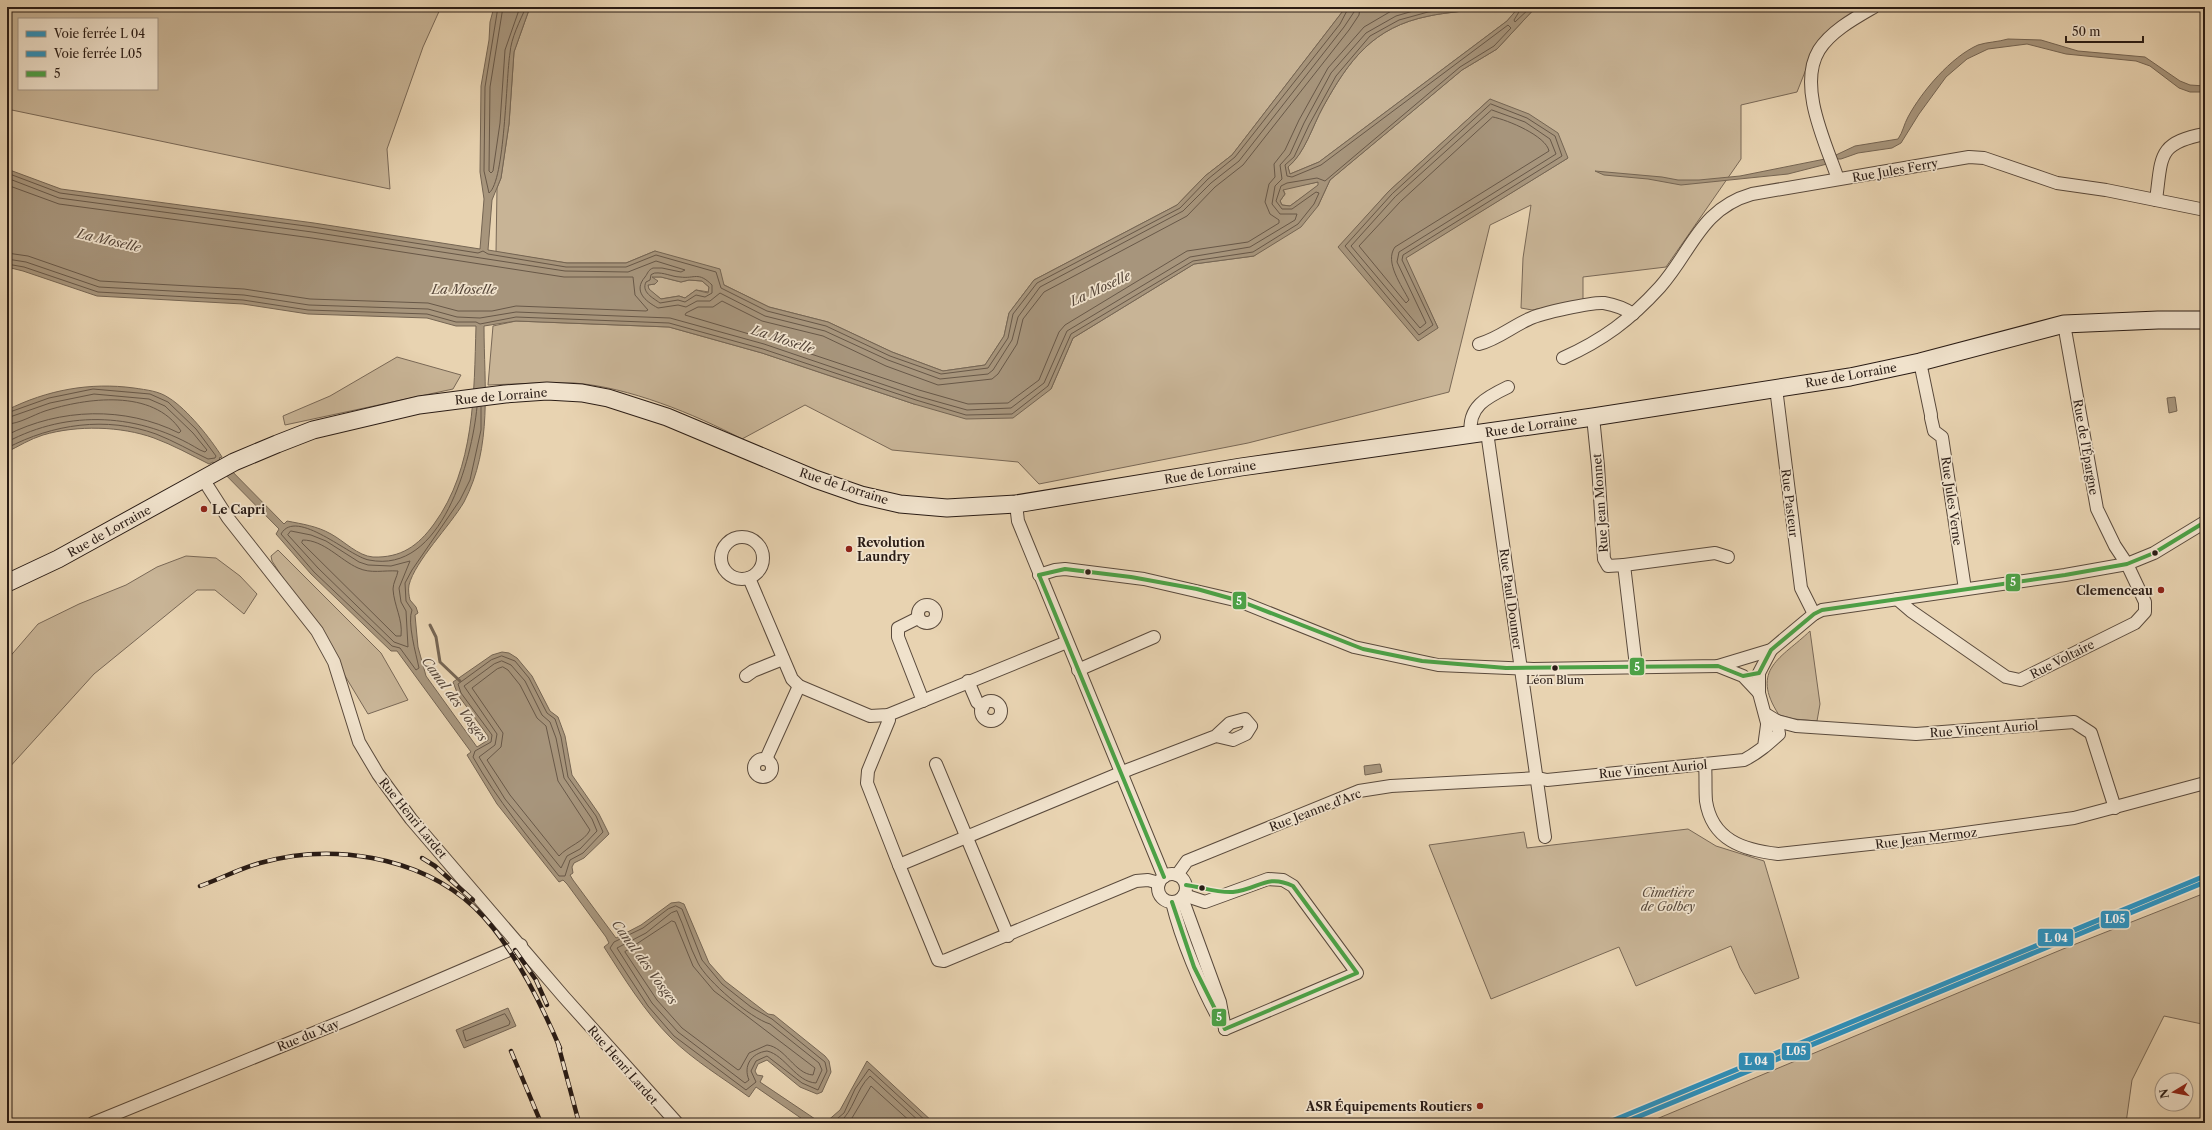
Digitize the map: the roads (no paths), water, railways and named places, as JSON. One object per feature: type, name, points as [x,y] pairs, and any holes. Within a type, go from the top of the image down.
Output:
[{"type":"main road","name":"Rue de Lorraine","points":[[7,583],[58,559],[234,462],[312,430],[419,405],[505,394],[547,391],[582,393],[627,403],[667,417],[815,479],[861,495],[900,504],[947,508],[1016,504],[1225,470],[1593,417],[1850,377],[1920,362],[2064,324],[2158,320],[2205,320]]},
{"type":"street","points":[[1838,180],[1814,109],[1811,87],[1813,68],[1819,51],[1828,39],[1847,24],[1874,7]]},
{"type":"street","points":[[2156,200],[2163,158],[2166,150],[2175,142],[2185,138],[2205,134]]},
{"type":"street","name":"Rue Jules Ferry","points":[[1563,358],[1606,336],[1633,314],[1661,285],[1704,225],[1719,209],[1752,194],[1969,157],[1984,158],[2057,184],[2106,190],[2205,210]]},
{"type":"street","points":[[1479,344],[1495,340],[1517,324],[1531,318],[1564,310],[1602,303],[1624,308],[1633,314]]},
{"type":"street","name":"Rue de l'Épargne","points":[[2064,324],[2097,509],[2115,546],[2127,564]]},
{"type":"street","name":"Rue Jules Verne","points":[[1920,362],[1934,431],[1942,437],[1964,589]]},
{"type":"street","points":[[1479,433],[1470,420],[1477,406],[1483,400],[1508,387]]},
{"type":"street","name":"Rue Pasteur","points":[[1776,388],[1801,588],[1814,614]]},
{"type":"street","name":"Rue Jean Monnet","points":[[1593,417],[1598,466],[1604,559],[1608,566],[1624,565]]},
{"type":"street","name":"Rue Paul Doumer","points":[[1479,433],[1521,668],[1546,837]]},
{"type":"street","name":"Rue Henri Lardet","points":[[205,477],[215,499],[318,631],[334,662],[358,742],[378,774],[411,820],[632,1075],[677,1123]]},
{"type":"street","points":[[888,715],[889,720],[868,771],[867,783],[898,865],[938,960],[944,962],[1136,881],[1162,880],[1170,874],[1177,875],[1185,883],[1186,888],[1179,898],[1176,919],[1211,1005],[1225,1029],[1357,973],[1292,886],[1283,880],[1268,880],[1206,902],[1179,898],[1162,897],[1162,880],[1121,773],[1018,521],[1016,504]]},
{"type":"street","points":[[1040,575],[1054,570],[1065,569],[1144,578],[1239,601],[1325,636],[1380,654],[1438,665],[1521,668],[1718,666],[1771,650],[1814,614],[1822,610],[2065,575],[2127,564],[2154,554],[2205,522]]},
{"type":"street","points":[[1636,666],[1624,565],[1715,553],[1728,557]]},
{"type":"street","name":"Rue Voltaire","points":[[1897,599],[1911,611],[2006,677],[2020,680],[2135,623],[2145,612],[2145,602],[2127,564]]},
{"type":"street","points":[[749,578],[792,679],[799,686],[870,716],[888,715],[1067,642]]},
{"type":"street","points":[[918,618],[898,628],[898,637],[923,701]]},
{"type":"street","points":[[1078,670],[1154,637]]},
{"type":"street","points":[[1759,693],[1759,673],[1771,650]]},
{"type":"street","points":[[1747,658],[1759,673]]},
{"type":"street","points":[[1743,676],[1747,658]]},
{"type":"street","points":[[746,676],[753,671],[783,659]]},
{"type":"street","points":[[1718,666],[1743,676],[1759,693],[1770,720],[1779,734]]},
{"type":"street","points":[[1743,676],[1759,673]]},
{"type":"street","points":[[968,682],[978,702],[983,707]]},
{"type":"street","points":[[766,759],[799,686]]},
{"type":"street","points":[[1764,747],[1770,720]]},
{"type":"street","name":"Rue Vincent Auriol","points":[[1770,720],[1796,726],[1916,734],[2074,722],[2090,733],[2115,808]]},
{"type":"street","name":"Rue Vincent Auriol","points":[[1538,778],[1547,780],[1744,760],[1764,747],[1779,734],[1796,726]]},
{"type":"street","points":[[898,865],[1121,773],[1216,736]]},
{"type":"street","points":[[936,764],[1008,936]]},
{"type":"street","name":"Rue Jean Mermoz","points":[[1705,764],[1706,800],[1710,818],[1715,828],[1730,840],[1743,846],[1761,852],[1778,854],[2013,827],[2074,818],[2205,783]]},
{"type":"street","name":"Rue Jeanne d'Arc","points":[[1177,875],[1187,862],[1359,791],[1391,786],[1538,778]]},
{"type":"street","name":"Rue du Xay","points":[[93,1123],[353,1017],[520,945]]},
{"type":"water","points":[[494,7],[530,7],[514,52],[509,124],[501,178],[492,200],[488,250],[567,263],[626,263],[655,251],[720,269],[724,285],[769,307],[828,322],[892,352],[943,371],[985,365],[1004,336],[1009,313],[1034,280],[1177,205],[1205,176],[1232,155],[1346,7],[1483,7],[1409,21],[1392,28],[1365,48],[1353,60],[1333,90],[1304,147],[1288,167],[1290,174],[1319,162],[1507,21],[1519,7],[1536,7],[1497,49],[1462,70],[1330,180],[1318,206],[1301,227],[1254,256],[1194,264],[1073,338],[1051,389],[1013,418],[966,419],[914,404],[762,353],[669,327],[516,321],[484,326],[485,416],[479,460],[473,481],[464,502],[418,565],[409,585],[410,600],[416,607],[418,613],[415,615],[418,647],[426,676],[477,747],[488,740],[488,736],[458,695],[453,682],[492,655],[502,652],[509,653],[517,658],[532,676],[550,711],[558,717],[565,736],[572,775],[599,814],[609,834],[584,858],[574,863],[572,867],[573,873],[570,875],[573,880],[616,938],[641,925],[671,903],[679,902],[684,904],[709,963],[725,981],[768,1014],[774,1015],[825,1056],[829,1061],[831,1072],[822,1092],[817,1094],[800,1087],[767,1060],[758,1064],[755,1071],[757,1075],[763,1076],[760,1082],[821,1123],[808,1123],[756,1087],[749,1097],[708,1069],[661,1028],[635,994],[604,947],[609,943],[606,937],[567,884],[563,880],[559,882],[497,804],[467,755],[471,752],[397,651],[391,651],[311,574],[276,534],[279,529],[213,462],[209,464],[168,444],[141,434],[99,428],[84,428],[43,435],[7,452],[7,410],[22,403],[53,393],[85,387],[118,386],[153,391],[169,398],[191,417],[205,433],[222,457],[219,458],[284,524],[287,521],[326,531],[362,554],[373,557],[383,557],[400,553],[422,539],[434,524],[447,502],[458,479],[465,454],[473,403],[476,326],[456,326],[427,318],[308,314],[243,304],[97,296],[7,267],[7,169],[61,189],[314,223],[480,249],[484,199],[480,172],[481,86],[489,40],[490,22]],"holes":[[[1318,182],[1318,185],[1290,206],[1282,205],[1280,201],[1285,194],[1283,190]],[[652,277],[661,277],[681,282],[689,280],[702,281],[709,287],[708,293],[696,290],[685,298],[679,296],[661,299],[649,289],[648,285],[655,284],[658,281]]]},
{"type":"water","points":[[2008,39],[2041,40],[2078,51],[2145,57],[2180,81],[2190,85],[2205,86],[2205,92],[2190,92],[2179,88],[2150,66],[2136,61],[2066,54],[2027,44],[1988,49],[1967,59],[1946,77],[1919,114],[1901,143],[1892,148],[1858,153],[1837,159],[1836,155],[1855,146],[1898,139],[1908,117],[1921,96],[1948,66],[1968,50],[1978,45]]},
{"type":"water","points":[[1490,99],[1529,114],[1558,133],[1568,158],[1406,258],[1438,328],[1418,341],[1338,247],[1389,191]]},
{"type":"water","points":[[1825,159],[1827,164],[1788,174],[1681,185],[1648,179],[1604,175],[1595,171],[1662,177],[1678,180],[1699,180],[1740,176]]},
{"type":"water","points":[[2175,397],[2177,411],[2169,413],[2167,398]]},
{"type":"water","points":[[1380,764],[1382,772],[1365,775],[1364,766]]},
{"type":"water","points":[[508,1008],[516,1026],[464,1048],[456,1030]]},
{"type":"water","points":[[867,1061],[934,1123],[825,1123],[840,1110]]},
{"type":"waterway","name":"Canal des Vosges","points":[[430,625],[436,637],[440,662],[460,681]]},
{"type":"railway","points":[[200,886],[260,863],[287,857],[315,854],[344,854],[372,858],[400,865],[427,875],[452,889],[474,907],[500,937],[534,992],[560,1048]]},
{"type":"railway","points":[[422,858],[435,866],[473,900]]},
{"type":"railway","points":[[515,950],[536,980],[547,1005]]},
{"type":"railway","points":[[558,1044],[579,1123]]},
{"type":"railway","points":[[511,1051],[541,1123]]},
{"type":"rail line","name":"L05","points":[[1623,1123],[2205,882]]},
{"type":"place","name":"Le Capri","points":[[204,509]]},
{"type":"place","name":"Revolution Laundry","points":[[849,549]]},
{"type":"place","name":"Clemenceau","points":[[2161,590]]},
{"type":"place","name":"Léon Blum","points":[[1555,668]]},
{"type":"place","name":"ASR Équipements Routiers","points":[[1480,1106]]},
{"type":"water label","name":"La Moselle","points":[[109,240]]},
{"type":"water label","name":"La Moselle","points":[[1100,288]]},
{"type":"water label","name":"La Moselle","points":[[464,289]]},
{"type":"water label","name":"La Moselle","points":[[783,339]]},
{"type":"park label","name":"Cimetière de Golbey","points":[[1668,899]]}]
